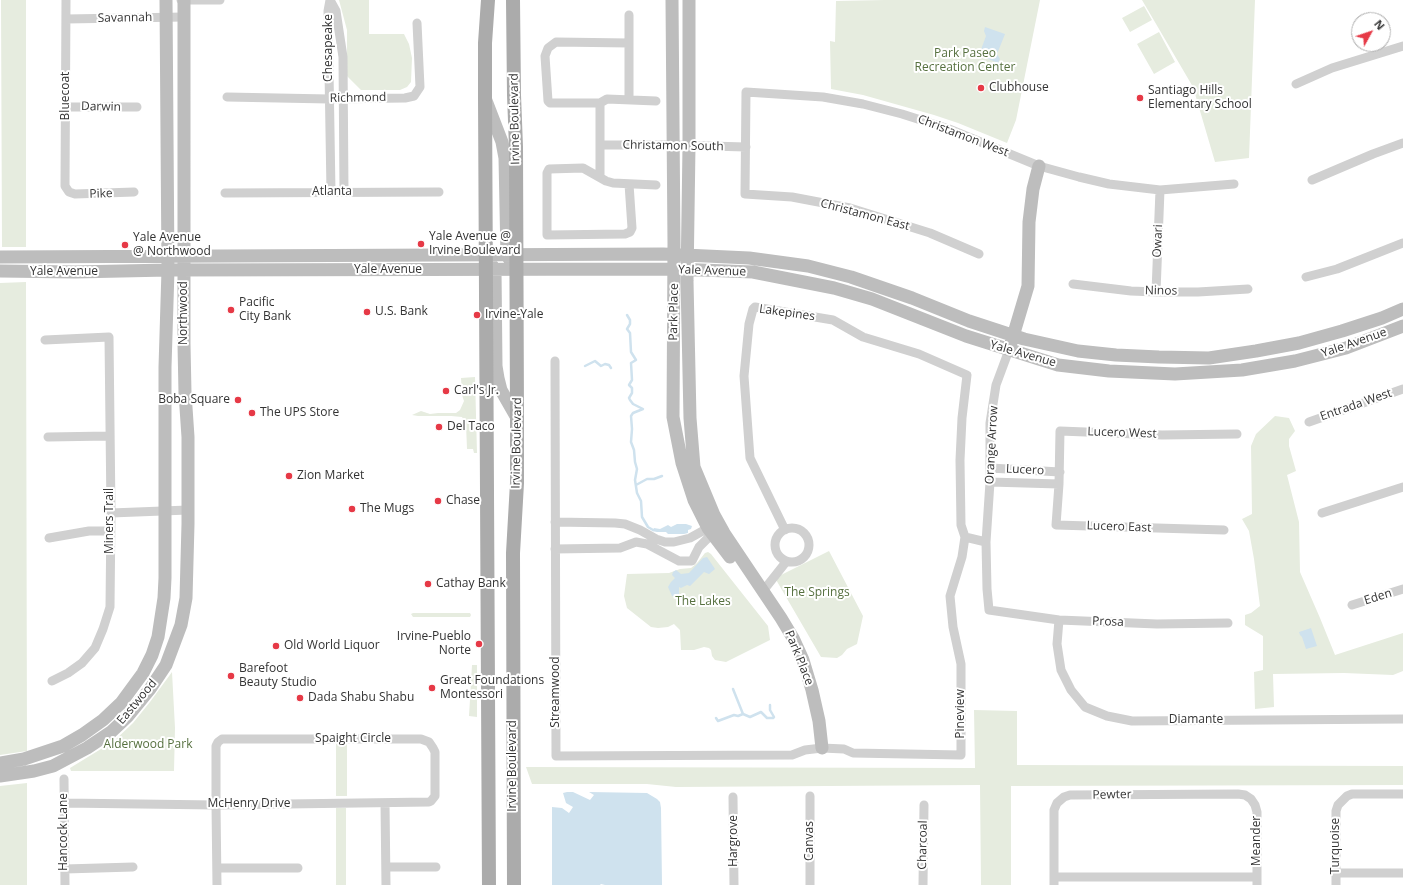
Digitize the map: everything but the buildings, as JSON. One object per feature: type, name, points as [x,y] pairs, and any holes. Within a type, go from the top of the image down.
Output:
[{"type":"main road","name":"Irvine Boulevard","points":[[488,0],[485,43],[485,256],[490,270],[489,885]]},
{"type":"main road","name":"Irvine Boulevard","points":[[513,0],[512,255],[517,270],[517,484],[513,553],[514,885]]},
{"type":"street","name":"Bluecoat","points":[[66,0],[65,186],[69,192]]},
{"type":"street","name":"Northwood","points":[[162,620],[164,598],[165,367],[168,270],[166,0]]},
{"type":"street","name":"Northwood","points":[[181,625],[186,592],[188,510],[188,437],[185,393],[183,0]]},
{"type":"street","points":[[183,0],[220,0]]},
{"type":"street","name":"Chesapeake","points":[[330,0],[336,11],[343,57],[344,192]]},
{"type":"street","name":"Chesapeake","points":[[330,0],[328,11],[331,192]]},
{"type":"street","name":"Park Place","points":[[672,0],[672,145],[681,255]]},
{"type":"street","name":"Park Place","points":[[689,0],[689,146],[681,255],[673,417],[682,463],[694,500],[711,532],[731,557],[753,577]]},
{"type":"street","points":[[629,15],[629,100]]},
{"type":"street","name":"Savannah","points":[[66,19],[184,17]]},
{"type":"street","name":"Richmond","points":[[227,97],[329,99],[405,98],[414,96],[420,87],[417,23]]},
{"type":"street","points":[[629,43],[556,42],[548,48],[545,56],[548,101],[550,103],[600,103],[607,99],[656,101]]},
{"type":"street","points":[[1296,84],[1332,68],[1403,46]]},
{"type":"street","name":"Christamon West","points":[[746,147],[746,92],[823,97],[875,107],[949,129],[1039,166],[1109,184],[1160,190],[1234,184]]},
{"type":"street","points":[[485,96],[502,142],[505,158],[512,255]]},
{"type":"street","points":[[600,103],[600,177]]},
{"type":"street","name":"Darwin","points":[[66,107],[137,107]]},
{"type":"street","points":[[1312,180],[1403,143]]},
{"type":"street","name":"Christamon South","points":[[600,145],[746,147]]},
{"type":"street","name":"Christamon East","points":[[746,147],[745,194],[792,197],[850,208],[930,233],[979,254]]},
{"type":"street","name":"Orange Arrow","points":[[989,610],[986,542],[992,415],[996,385],[1014,336],[1028,286],[1029,222],[1033,189],[1039,166]]},
{"type":"street","points":[[629,184],[632,228],[630,232],[625,234],[547,235],[547,173],[549,169],[583,168],[606,181],[613,183],[656,185]]},
{"type":"street","name":"Owari","points":[[1156,292],[1160,190]]},
{"type":"street","name":"Pike","points":[[69,192],[75,194],[134,192]]},
{"type":"street","name":"Atlanta","points":[[225,193],[439,192]]},
{"type":"street","points":[[1306,277],[1337,269],[1403,243]]},
{"type":"street","name":"Yale Avenue","points":[[0,257],[168,255],[681,255],[749,258],[808,266],[851,276],[969,321],[1014,336],[1057,347],[1116,355],[1209,358],[1256,351],[1299,343],[1342,331],[1382,318],[1403,309]]},
{"type":"street","name":"Yale Avenue","points":[[0,271],[75,272],[168,270],[681,269],[753,272],[834,288],[872,299],[966,336],[1058,365],[1108,371],[1175,374],[1242,370],[1295,361],[1346,348],[1403,326]]},
{"type":"street","name":"Park Place","points":[[681,269],[694,467],[714,515],[724,533],[782,618],[793,638],[803,660],[812,690],[819,721],[822,748]]},
{"type":"street","points":[[490,270],[498,378],[501,390],[517,418]]},
{"type":"street","name":"Ninos","points":[[1073,284],[1131,291],[1156,292],[1198,292],[1248,289]]},
{"type":"street","name":"Lakepines","points":[[785,530],[750,458],[744,376],[749,324],[754,307],[833,320],[863,337],[919,354],[967,374]]},
{"type":"street","name":"Miners Trail","points":[[45,340],[109,337],[111,512],[110,607],[95,648],[82,663],[68,673],[52,681]]},
{"type":"street","name":"Streamwood","points":[[555,361],[556,756],[792,755],[805,750],[822,748]]},
{"type":"street","name":"Pineview","points":[[822,748],[844,749],[853,753],[961,755],[961,664],[953,627],[950,596],[962,557],[965,537],[961,525],[960,460],[962,418],[967,374]]},
{"type":"street","name":"Entrada West","points":[[1309,422],[1403,389]]},
{"type":"street","name":"Lucero West","points":[[1059,484],[1060,431],[1162,435],[1237,434]]},
{"type":"street","points":[[48,437],[109,436]]},
{"type":"street","name":"Lucero","points":[[990,468],[1060,472]]},
{"type":"street","name":"Lucero","points":[[990,482],[1059,484]]},
{"type":"street","name":"Lucero East","points":[[1059,484],[1056,525],[1224,530]]},
{"type":"street","points":[[1322,512],[1403,487]]},
{"type":"street","points":[[111,512],[188,510]]},
{"type":"street","points":[[555,522],[615,522],[640,530],[665,542],[674,542],[711,532]]},
{"type":"street","points":[[795,528],[800,530],[809,543],[807,553],[804,557],[795,562],[786,562],[780,558],[775,548],[776,537],[785,530],[795,528]]},
{"type":"street","points":[[49,538],[90,531],[110,531]]},
{"type":"street","points":[[555,549],[620,548],[636,542],[647,544],[680,561],[692,561],[699,547],[707,539],[711,532]]},
{"type":"street","points":[[965,537],[986,542]]},
{"type":"street","points":[[763,591],[786,562]]},
{"type":"street","name":"Eden","points":[[1352,605],[1403,589]]},
{"type":"street","name":"Prosa","points":[[989,610],[1059,620],[1158,624],[1228,622]]},
{"type":"street","name":"Eastwood","points":[[0,763],[24,759],[63,746],[103,720],[121,703],[143,673],[152,655],[162,620]]},
{"type":"street","name":"Diamante","points":[[1059,620],[1057,644],[1061,670],[1071,690],[1085,707],[1107,716],[1132,721],[1403,719]]},
{"type":"street","name":"Eastwood","points":[[0,776],[34,771],[53,766],[88,748],[111,732],[128,716],[150,689],[166,665],[181,625]]},
{"type":"street","name":"Spaight Circle","points":[[216,805],[216,746],[222,739],[422,739],[431,745],[435,752],[434,799]]},
{"type":"street","name":"Hancock Lane","points":[[64,779],[65,885]]},
{"type":"street","name":"Pewter","points":[[1054,881],[1054,810],[1057,803],[1064,797],[1070,795],[1238,794],[1245,795],[1251,799]]},
{"type":"street","name":"Turquoise","points":[[1336,885],[1336,811],[1338,805],[1347,796],[1352,794],[1403,794]]},
{"type":"street","name":"Canvas","points":[[810,796],[810,885]]},
{"type":"street","name":"Hargrove","points":[[733,797],[734,885]]},
{"type":"street","name":"McHenry Drive","points":[[64,803],[216,805],[429,802],[434,799]]},
{"type":"street","name":"Meander","points":[[1251,799],[1257,812],[1257,881]]},
{"type":"street","points":[[385,803],[386,885]]},
{"type":"street","points":[[216,805],[218,868],[217,885]]},
{"type":"street","name":"Charcoal","points":[[923,885],[924,805]]},
{"type":"street","points":[[64,869],[133,867]]},
{"type":"street","points":[[386,867],[436,867]]},
{"type":"street","points":[[218,868],[298,868]]},
{"type":"street","points":[[1336,873],[1403,873]]},
{"type":"street","points":[[1054,881],[1257,881]]},
{"type":"green space","points":[[1,0],[26,0],[26,247],[2,247]]},
{"type":"green space","points":[[339,0],[369,0],[369,34],[404,34],[409,44],[412,58],[411,82],[407,87],[400,90],[361,90],[347,76],[347,30]]},
{"type":"green space","name":"Park Paseo Recreation Center","points":[[1040,0],[1016,120],[1007,143],[934,115],[863,95],[831,89],[830,41],[835,42],[836,1]]},
{"type":"green space","points":[[1142,0],[1255,0],[1249,158],[1215,162],[1193,87]]},
{"type":"green space","points":[[1144,6],[1152,20],[1130,32],[1122,18]]},
{"type":"green space","points":[[1159,32],[1175,62],[1154,74],[1137,44]]},
{"type":"green space","points":[[26,282],[27,751],[0,755],[0,283]]},
{"type":"green space","points":[[475,377],[477,453],[474,453],[473,449],[467,449],[466,424],[462,417],[412,415],[421,411],[430,414],[456,413],[460,410],[464,401],[462,395],[461,378]]},
{"type":"green space","points":[[1275,416],[1289,418],[1295,431],[1289,439],[1289,446],[1296,471],[1287,475],[1299,522],[1300,572],[1335,655],[1403,633],[1403,671],[1393,675],[1344,673],[1273,674],[1274,707],[1255,709],[1254,672],[1263,670],[1263,636],[1245,625],[1245,615],[1251,613],[1260,606],[1249,531],[1242,519],[1252,514],[1251,446],[1256,434]]},
{"type":"green space","name":"The Springs","points":[[829,551],[863,616],[857,644],[847,649],[837,658],[821,657],[775,578]]},
{"type":"green space","name":"The Lakes","points":[[708,552],[768,626],[770,640],[726,662],[715,660],[709,648],[704,647],[694,650],[681,650],[680,630],[674,624],[668,627],[651,627],[627,608],[624,596],[627,574],[669,573],[680,569],[691,568],[705,553]]},
{"type":"green space","points":[[470,613],[471,615],[470,617],[413,617],[411,614]]},
{"type":"green space","points":[[472,665],[477,665],[477,717],[469,716]]},
{"type":"green space","name":"Alderwood Park","points":[[172,672],[175,728],[174,771],[71,771],[70,768],[114,741],[133,723]]},
{"type":"green space","points":[[974,710],[1017,711],[1017,765],[1403,766],[1403,785],[1011,786],[1011,885],[981,885],[980,785],[676,787],[647,784],[532,784],[526,767],[975,768]]},
{"type":"green space","points":[[336,743],[347,743],[347,796],[336,796]]},
{"type":"green space","points":[[27,783],[27,885],[0,885],[0,786]]},
{"type":"green space","points":[[336,808],[346,808],[346,885],[336,885]]},
{"type":"water","points":[[985,27],[1005,34],[997,54],[1000,59],[998,63],[979,55],[986,36],[984,31]]},
{"type":"water","points":[[677,524],[692,526],[691,529],[688,530],[688,533],[684,534],[668,534],[666,532],[652,531],[654,528],[660,529],[668,525],[671,527]]},
{"type":"water","points":[[707,557],[715,569],[709,574],[704,572],[690,586],[687,585],[681,588],[679,587],[679,596],[672,596],[668,587],[675,578],[672,575],[673,572],[676,570],[681,574],[689,573],[703,558]]},
{"type":"water","points":[[1311,628],[1317,646],[1306,649],[1299,632]]},
{"type":"water","points":[[573,792],[590,800],[594,795],[589,792],[647,793],[657,799],[660,802],[661,808],[662,885],[552,885],[552,807],[562,808],[569,813],[573,807],[566,803],[563,793]]},
{"type":"waterway","points":[[627,315],[630,320],[630,324],[627,329],[630,333],[631,352],[636,360],[631,363],[632,380],[629,385],[632,388],[632,393],[629,398],[633,404],[643,409],[633,413],[631,416],[631,442],[637,469],[635,480],[637,493],[641,501],[642,517],[648,527],[653,530]]},
{"type":"waterway","points":[[585,366],[595,361],[601,366],[605,364],[609,365],[611,368]]},
{"type":"waterway","points":[[636,485],[647,479],[654,479],[662,476]]},
{"type":"waterway","points":[[716,718],[718,721],[734,715],[738,716],[743,714],[733,689]]},
{"type":"waterway","points":[[743,714],[750,717],[761,712],[767,718],[773,718],[770,705]]},
{"type":"place","name":"Clubhouse","points":[[981,88]]},
{"type":"place","name":"Santiago Hills Elementary School","points":[[1140,98]]},
{"type":"place","name":"Yale Avenue @ Irvine Boulevard","points":[[421,244]]},
{"type":"place","name":"Yale Avenue @ Northwood","points":[[125,245]]},
{"type":"place","name":"Pacific City Bank","points":[[231,310]]},
{"type":"place","name":"U.S. Bank","points":[[367,312]]},
{"type":"place","name":"Irvine-Yale","points":[[477,315]]},
{"type":"place","name":"Carl's Jr.","points":[[446,391]]},
{"type":"place","name":"Boba Square","points":[[238,400]]},
{"type":"place","name":"The UPS Store","points":[[252,413]]},
{"type":"place","name":"Del Taco","points":[[439,427]]},
{"type":"place","name":"Zion Market","points":[[289,476]]},
{"type":"place","name":"Chase","points":[[438,501]]},
{"type":"place","name":"The Mugs","points":[[352,509]]},
{"type":"place","name":"Cathay Bank","points":[[428,584]]},
{"type":"place","name":"Irvine-Pueblo Norte","points":[[479,644]]},
{"type":"place","name":"Old World Liquor","points":[[276,646]]},
{"type":"place","name":"Barefoot Beauty Studio","points":[[231,676]]},
{"type":"place","name":"Great Foundations Montessori","points":[[432,688]]},
{"type":"place","name":"Dada Shabu Shabu","points":[[300,698]]}]
